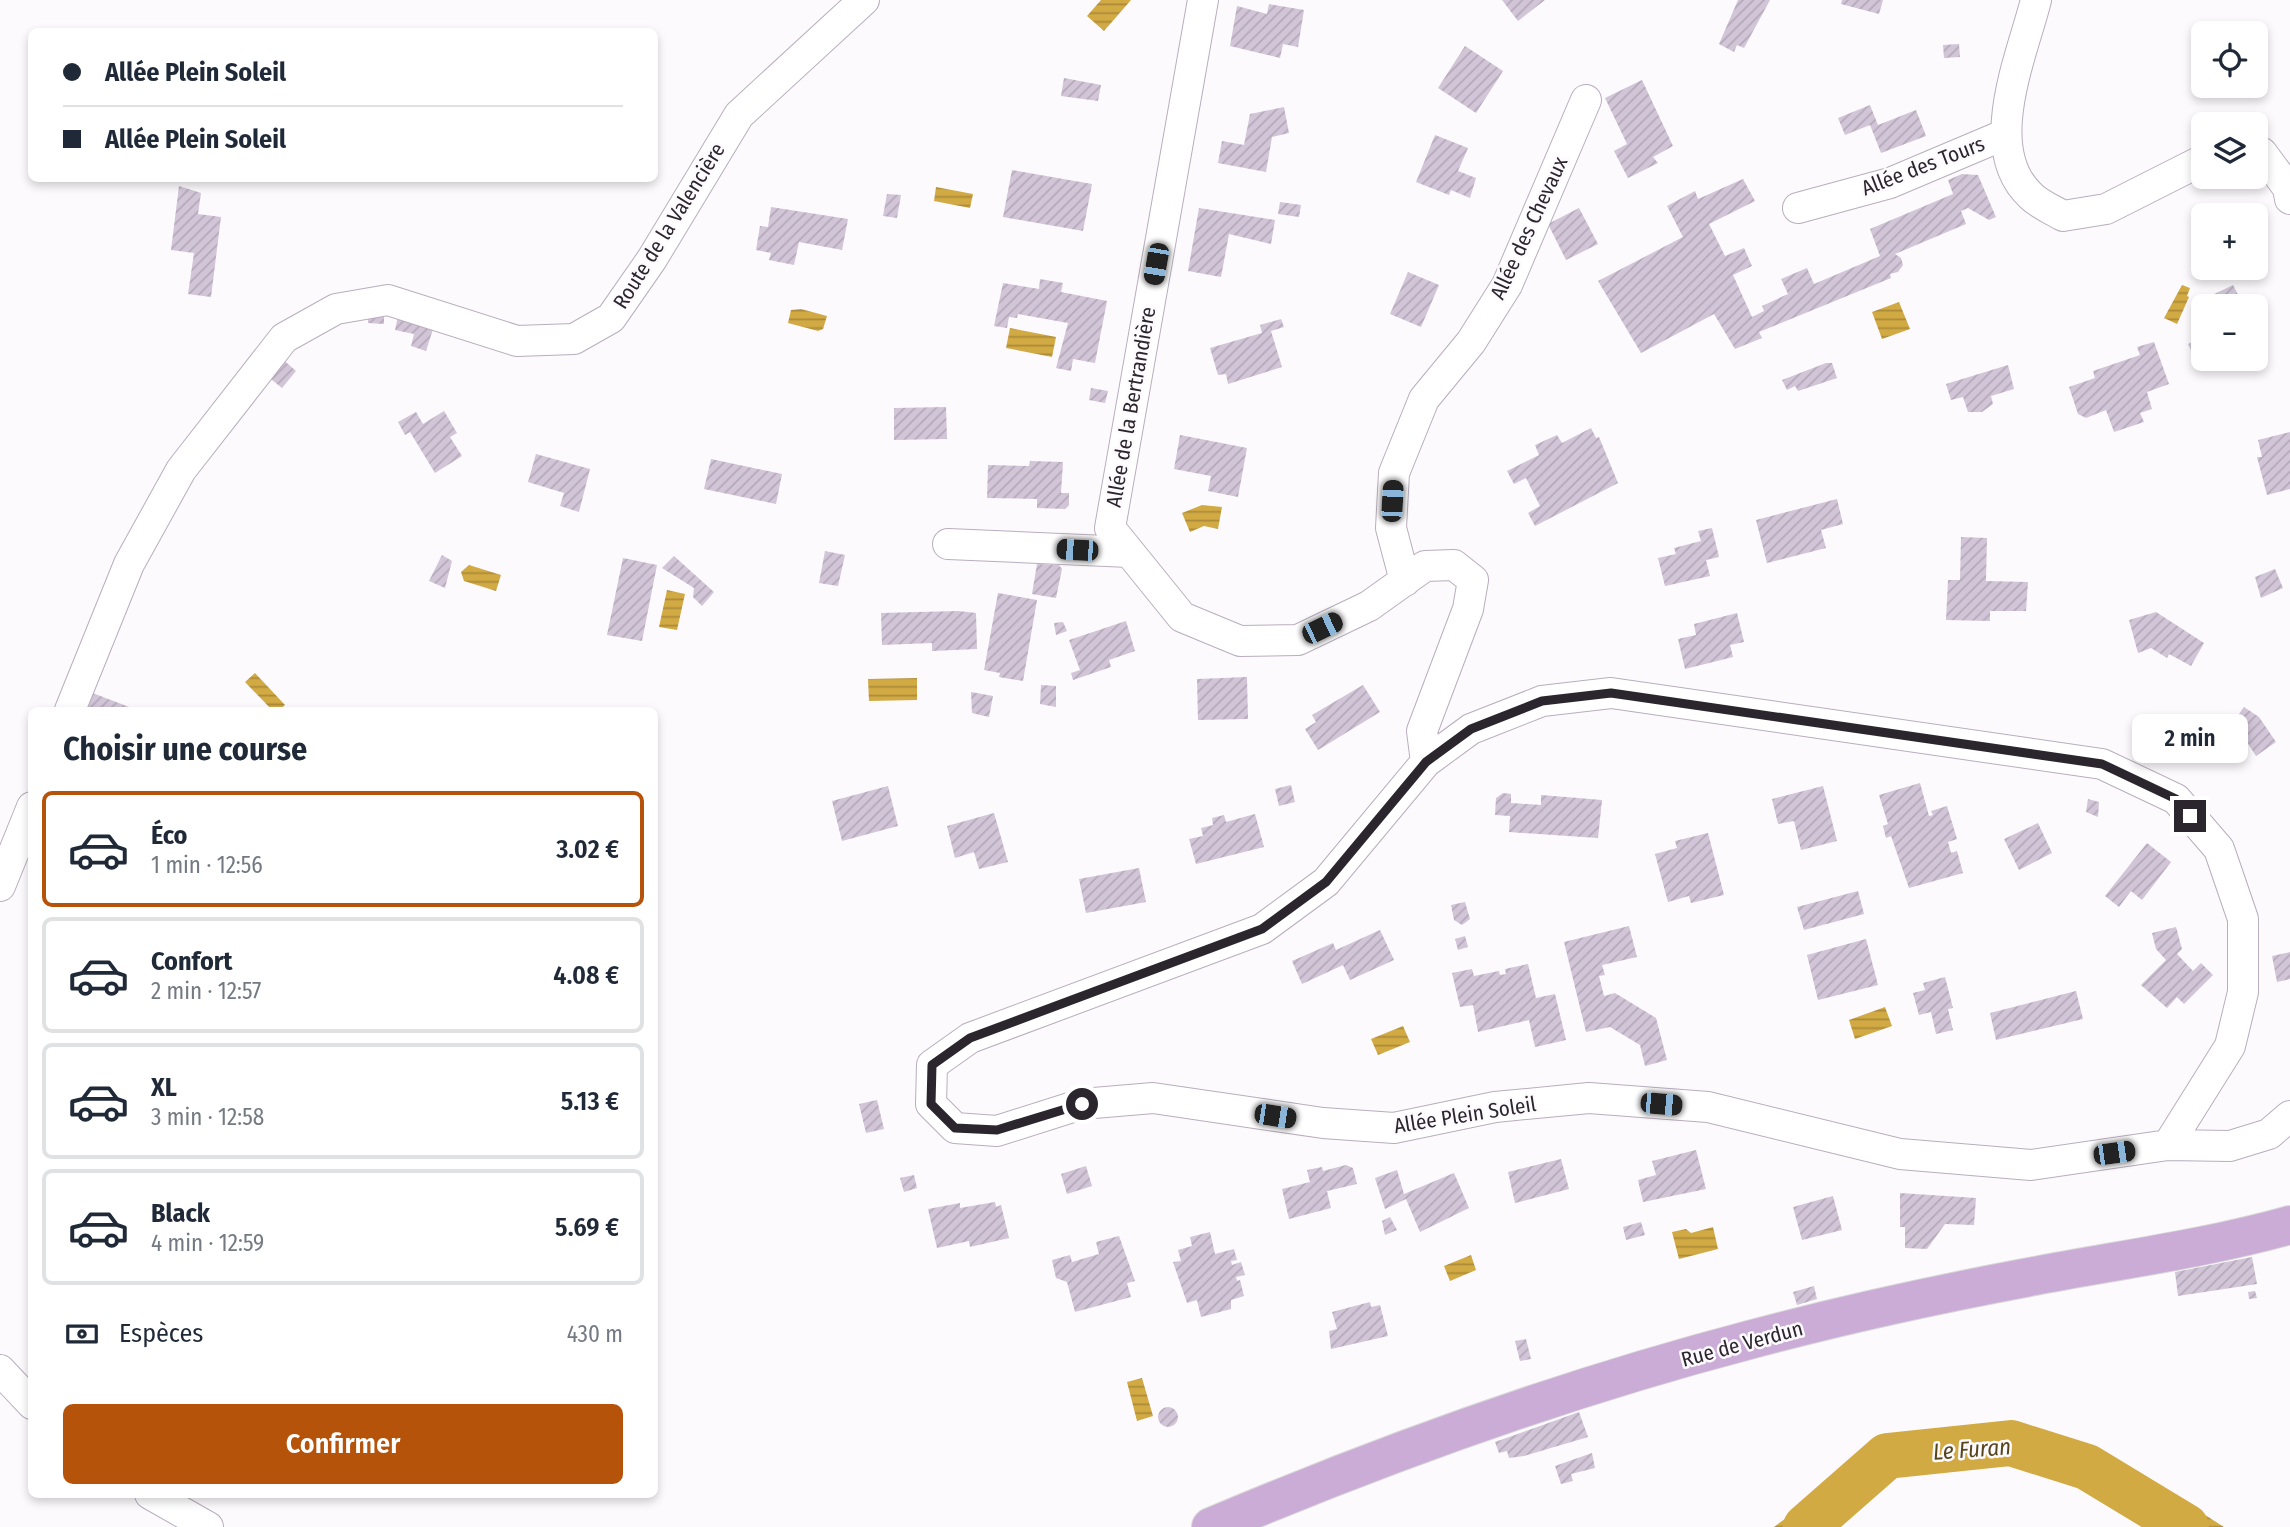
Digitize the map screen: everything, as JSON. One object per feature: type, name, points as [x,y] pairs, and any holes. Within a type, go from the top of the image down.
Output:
[{"type":"main road","name":"Rue de Verdun","points":[[1211,1527],[1331,1476],[1547,1400],[1750,1339],[2017,1279],[2226,1243],[2290,1225]]},
{"type":"street","name":"Route de la Valencière","points":[[71,707],[129,564],[181,470],[284,338],[336,309],[388,300],[517,341],[574,339],[611,318],[652,259],[739,116],[864,0]]},
{"type":"street","name":"Allée de la Bertrandière","points":[[1203,0],[1110,528],[1182,617],[1240,641],[1298,640],[1369,606],[1426,566],[1454,565],[1474,580],[1468,609],[1422,731],[1426,762]]},
{"type":"street","points":[[2036,0],[2005,121],[2010,166],[2030,196],[2063,216],[2106,209],[2191,166]]},
{"type":"street","name":"Allée des Chevaux","points":[[1405,580],[1391,528],[1394,473],[1424,399],[1471,342],[1507,285],[1586,100]]},
{"type":"street","name":"Allée des Tours","points":[[1798,208],[1890,183],[2006,134]]},
{"type":"street","points":[[2268,161],[2288,188],[2290,199]]},
{"type":"street","points":[[948,544],[1129,552]]},
{"type":"street","name":"Allée Plein Soleil","points":[[2168,1145],[2230,1046],[2243,992],[2243,919],[2219,849],[2176,799],[2102,764],[1611,693],[1542,701],[1471,729],[1426,762],[1326,882],[1262,929],[970,1038],[932,1065],[931,1104],[955,1128],[997,1130],[1082,1104],[1153,1098],[1323,1124],[1394,1128],[1495,1107],[1589,1098],[1709,1107],[1900,1154],[2031,1165],[2168,1145],[2230,1146],[2269,1134],[2290,1116]]},
{"type":"street","points":[[0,886],[28,817]]},
{"type":"street","points":[[0,1370],[28,1400]]},
{"type":"street","points":[[157,1498],[208,1527]]},
{"type":"shaded area","points":[[1101,0],[1131,0],[1104,31],[1087,16]]},
{"type":"shaded area","points":[[936,187],[973,194],[970,208],[934,201]]},
{"type":"shaded area","points":[[2182,285],[2190,288],[2189,297],[2177,324],[2164,318]]},
{"type":"shaded area","points":[[1899,302],[1910,329],[1882,339],[1872,312]]},
{"type":"shaded area","points":[[801,309],[827,316],[823,329],[818,331],[788,323],[791,310]]},
{"type":"shaded area","points":[[1010,328],[1056,337],[1052,357],[1006,348]]},
{"type":"shaded area","points":[[1202,505],[1222,507],[1218,529],[1204,526],[1190,532],[1182,513]]},
{"type":"shaded area","points":[[469,565],[501,575],[496,591],[464,581],[461,572]]},
{"type":"shaded area","points":[[667,590],[685,594],[677,630],[659,627]]},
{"type":"shaded area","points":[[255,673],[285,705],[269,707],[245,682]]},
{"type":"shaded area","points":[[917,678],[917,700],[869,701],[868,679]]},
{"type":"shaded area","points":[[1885,1007],[1892,1026],[1855,1039],[1849,1020]]},
{"type":"shaded area","points":[[1403,1026],[1410,1042],[1378,1055],[1371,1039]]},
{"type":"shaded area","points":[[1713,1227],[1718,1249],[1679,1259],[1672,1232],[1686,1229],[1691,1233]]},
{"type":"shaded area","points":[[1471,1255],[1476,1270],[1450,1281],[1444,1266]]},
{"type":"shaded area","points":[[1142,1378],[1153,1416],[1137,1421],[1127,1382]]},
{"type":"shaded area","points":[[1971,1428],[2019,1433],[2064,1456],[2110,1464],[2161,1487],[2224,1527],[2197,1527],[2099,1478],[2024,1462],[1967,1445],[1909,1456],[1842,1492],[1802,1527],[1774,1527],[1885,1444],[1923,1433]]},
{"type":"building","points":[[1502,0],[1545,0],[1518,21]]},
{"type":"building","points":[[1738,0],[1770,0],[1744,48],[1737,45],[1734,52],[1719,44]]},
{"type":"building","points":[[1842,0],[1883,0],[1879,14],[1841,4]]},
{"type":"building","points":[[1269,4],[1304,10],[1298,47],[1283,44],[1280,58],[1230,46],[1237,6],[1267,14]]},
{"type":"building","points":[[1959,44],[1960,57],[1944,58],[1943,45]]},
{"type":"building","points":[[1465,46],[1503,71],[1476,113],[1438,88]]},
{"type":"building","points":[[1064,78],[1101,85],[1098,101],[1061,96]]},
{"type":"building","points":[[1642,80],[1673,146],[1653,157],[1658,163],[1628,178],[1614,151],[1627,144],[1605,98]]},
{"type":"building","points":[[1870,105],[1878,125],[1916,110],[1926,136],[1881,153],[1870,125],[1845,135],[1838,118]]},
{"type":"building","points":[[1284,107],[1289,133],[1272,137],[1266,172],[1218,163],[1222,141],[1244,145],[1250,114]]},
{"type":"building","points":[[1435,135],[1468,148],[1458,171],[1476,178],[1470,198],[1451,190],[1449,195],[1416,182]]},
{"type":"building","points":[[1012,170],[1092,184],[1083,231],[1003,217]]},
{"type":"building","points":[[1962,174],[1978,175],[1996,217],[1989,220],[1968,208],[1961,211],[1966,224],[1895,254],[1901,258],[1903,265],[1898,272],[1890,274],[1891,278],[1759,332],[1762,338],[1735,349],[1714,314],[1641,353],[1598,281],[1683,237],[1667,206],[1695,191],[1698,199],[1743,179],[1755,201],[1709,224],[1725,256],[1744,248],[1752,266],[1733,275],[1752,317],[1764,311],[1762,306],[1788,294],[1781,279],[1807,268],[1814,284],[1880,256],[1870,229],[1953,194],[1948,180]]},
{"type":"building","points":[[179,186],[201,193],[198,214],[221,217],[211,297],[188,294],[194,253],[171,250]]},
{"type":"building","points":[[887,194],[901,195],[897,218],[883,216]]},
{"type":"building","points":[[1280,202],[1301,205],[1299,217],[1278,214]]},
{"type":"building","points":[[771,207],[848,219],[842,250],[799,242],[794,265],[769,260],[771,253],[756,250],[760,226],[768,227]]},
{"type":"building","points":[[1199,208],[1275,220],[1271,244],[1229,234],[1221,277],[1188,271]]},
{"type":"building","points":[[1579,208],[1598,244],[1566,260],[1548,224]]},
{"type":"building","points":[[1408,272],[1439,285],[1421,327],[1390,314]]},
{"type":"building","points":[[1040,279],[1063,283],[1061,292],[1107,301],[1095,363],[1073,359],[1071,371],[1056,368],[1068,323],[1018,314],[1017,318],[1009,317],[1007,328],[994,326],[1003,283],[1039,289]]},
{"type":"building","points":[[2233,285],[2238,294],[2214,294]]},
{"type":"building","points":[[368,314],[384,314],[384,324],[368,323]]},
{"type":"building","points":[[398,316],[434,326],[426,351],[411,346],[414,334],[395,330]]},
{"type":"building","points":[[1281,319],[1284,327],[1271,331],[1282,367],[1228,384],[1226,374],[1218,375],[1210,348],[1262,333],[1260,325]]},
{"type":"building","points":[[2154,342],[2169,384],[2147,392],[2152,409],[2140,413],[2144,422],[2114,432],[2106,410],[2086,418],[2078,414],[2069,387],[2095,378],[2093,371],[2140,355],[2137,347]]},
{"type":"building","points":[[280,357],[296,371],[282,388],[267,376]]},
{"type":"building","points":[[1832,363],[1837,378],[1798,391],[1795,386],[1787,390],[1782,380]]},
{"type":"building","points":[[2008,365],[2014,389],[1991,396],[1993,404],[1982,412],[1968,412],[1963,397],[1951,400],[1946,384]]},
{"type":"building","points":[[1091,388],[1108,391],[1105,403],[1089,400]]},
{"type":"building","points":[[946,407],[947,439],[894,440],[894,408]]},
{"type":"building","points":[[444,411],[457,433],[450,437],[462,456],[435,473],[410,432],[405,435],[398,422],[416,412],[423,424]]},
{"type":"building","points":[[1591,428],[1596,438],[1599,437],[1618,483],[1535,526],[1528,513],[1540,506],[1526,478],[1514,484],[1507,471],[1539,455],[1535,445],[1557,435],[1562,443]]},
{"type":"building","points":[[2290,432],[2290,489],[2267,495],[2257,457],[2262,457],[2258,440]]},
{"type":"building","points":[[1180,435],[1247,448],[1238,497],[1208,491],[1211,476],[1174,469]]},
{"type":"building","points":[[536,454],[590,469],[579,512],[560,506],[564,493],[528,482]]},
{"type":"building","points":[[711,459],[782,474],[776,504],[704,489]]},
{"type":"building","points":[[1030,461],[1063,462],[1061,493],[1069,493],[1069,505],[1065,509],[1037,508],[1037,499],[987,498],[988,465],[1029,466]]},
{"type":"building","points":[[1837,499],[1843,524],[1821,530],[1826,548],[1767,563],[1756,520]]},
{"type":"building","points":[[1712,528],[1719,557],[1706,560],[1710,576],[1665,586],[1658,558],[1676,554],[1674,548],[1701,541],[1698,531]]},
{"type":"building","points":[[1961,537],[1987,538],[1986,581],[2028,582],[2026,611],[1990,611],[1990,621],[1946,620],[1948,580],[1960,580]]},
{"type":"building","points":[[825,551],[845,555],[838,586],[819,583]]},
{"type":"building","points":[[442,555],[452,561],[445,588],[429,581]]},
{"type":"building","points":[[674,556],[714,592],[702,606],[693,597],[694,588],[662,568]]},
{"type":"building","points":[[623,558],[657,565],[642,641],[607,635]]},
{"type":"building","points":[[1037,564],[1059,565],[1062,569],[1056,598],[1032,594]]},
{"type":"building","points":[[2275,569],[2283,588],[2261,598],[2255,577]]},
{"type":"building","points":[[998,593],[1037,600],[1023,681],[999,677],[1000,673],[984,670]]},
{"type":"building","points":[[2156,612],[2204,643],[2191,666],[2169,654],[2167,658],[2151,648],[2138,653],[2129,620]]},
{"type":"building","points":[[881,613],[976,613],[977,649],[932,651],[932,643],[882,645]]},
{"type":"building","points":[[1737,613],[1744,642],[1730,645],[1733,657],[1685,669],[1678,639],[1696,635],[1694,624]]},
{"type":"building","points":[[1126,621],[1135,651],[1109,660],[1111,667],[1073,680],[1071,673],[1080,670],[1069,640]]},
{"type":"building","points":[[1063,622],[1067,631],[1056,635],[1054,623]]},
{"type":"building","points":[[1247,677],[1248,719],[1198,720],[1197,679]]},
{"type":"building","points":[[1041,685],[1056,686],[1056,707],[1040,704]]},
{"type":"building","points":[[1363,685],[1380,712],[1318,750],[1305,729],[1316,722],[1312,715]]},
{"type":"building","points":[[90,692],[129,707],[84,707]]},
{"type":"building","points":[[971,692],[993,696],[989,717],[972,713]]},
{"type":"building","points":[[2244,707],[2259,717],[2276,742],[2256,756],[2245,739],[2229,728]]},
{"type":"building","points":[[1920,783],[1929,816],[1933,815],[1931,811],[1947,806],[1957,839],[1948,842],[1951,853],[1957,851],[1963,873],[1909,888],[1891,836],[1886,838],[1883,826],[1888,824],[1879,795]]},
{"type":"building","points":[[1291,785],[1295,802],[1279,806],[1275,789]]},
{"type":"building","points":[[888,786],[898,826],[842,841],[832,801]]},
{"type":"building","points":[[1823,786],[1837,841],[1801,850],[1794,821],[1778,824],[1772,799]]},
{"type":"building","points":[[1503,793],[1511,794],[1511,803],[1541,805],[1541,795],[1602,800],[1598,838],[1509,832],[1510,816],[1495,815],[1496,798]]},
{"type":"building","points":[[2088,799],[2099,802],[2098,817],[2086,812]]},
{"type":"building","points":[[994,813],[1008,862],[979,869],[974,852],[955,858],[947,826]]},
{"type":"building","points":[[1255,814],[1264,847],[1196,864],[1189,839],[1203,836],[1201,828],[1213,825],[1212,818],[1224,815],[1226,822]]},
{"type":"building","points":[[2038,823],[2052,853],[2019,870],[2004,839]]},
{"type":"building","points":[[1708,833],[1724,895],[1691,903],[1689,896],[1668,902],[1655,854],[1677,848],[1675,841]]},
{"type":"building","points":[[2147,843],[2171,862],[2142,900],[2131,891],[2119,907],[2105,896]]},
{"type":"building","points":[[1139,868],[1146,902],[1086,913],[1079,879]]},
{"type":"building","points":[[1858,891],[1864,914],[1804,930],[1797,907]]},
{"type":"building","points":[[1465,902],[1470,919],[1462,925],[1454,920],[1451,905]]},
{"type":"building","points":[[1629,926],[1637,957],[1602,965],[1605,975],[1599,976],[1604,996],[1615,993],[1656,1018],[1667,1060],[1645,1066],[1640,1045],[1610,1027],[1586,1032],[1564,942]]},
{"type":"building","points":[[2176,927],[2182,949],[2177,954],[2193,971],[2201,963],[2213,975],[2184,1004],[2177,997],[2167,1008],[2141,985],[2166,960],[2156,949],[2152,933]]},
{"type":"building","points":[[1380,930],[1394,960],[1350,980],[1343,965],[1302,984],[1292,961],[1333,943],[1336,950]]},
{"type":"building","points":[[1465,936],[1468,947],[1458,950],[1455,939]]},
{"type":"building","points":[[1866,939],[1878,985],[1818,1000],[1807,955]]},
{"type":"building","points":[[2290,952],[2290,979],[2277,982],[2272,956]]},
{"type":"building","points":[[1528,964],[1536,998],[1555,994],[1566,1040],[1535,1047],[1529,1020],[1478,1032],[1473,1005],[1460,1007],[1452,973],[1472,969],[1474,976],[1499,971],[1500,975],[1506,974],[1505,969]]},
{"type":"building","points":[[1945,977],[1953,1008],[1948,1009],[1953,1030],[1936,1034],[1931,1012],[1919,1015],[1913,993],[1925,990],[1923,983]]},
{"type":"building","points":[[2076,991],[2083,1019],[1996,1040],[1990,1013]]},
{"type":"building","points":[[877,1100],[884,1129],[866,1133],[859,1104]]},
{"type":"building","points":[[1696,1150],[1706,1189],[1643,1202],[1638,1180],[1656,1175],[1652,1161]]},
{"type":"building","points":[[1561,1159],[1569,1189],[1515,1203],[1508,1172]]},
{"type":"building","points":[[1346,1165],[1353,1168],[1357,1184],[1327,1191],[1331,1208],[1289,1219],[1282,1189],[1310,1182],[1307,1170],[1322,1167],[1323,1171]]},
{"type":"building","points":[[1086,1166],[1092,1186],[1067,1194],[1061,1174]]},
{"type":"building","points":[[1397,1170],[1404,1194],[1454,1173],[1469,1208],[1420,1232],[1406,1199],[1385,1209],[1375,1178]]},
{"type":"building","points":[[914,1175],[917,1188],[904,1192],[900,1178]]},
{"type":"building","points":[[1900,1193],[1976,1198],[1974,1225],[1945,1224],[1927,1249],[1905,1248],[1905,1227],[1900,1227]]},
{"type":"building","points":[[1833,1196],[1842,1230],[1802,1240],[1793,1207]]},
{"type":"building","points":[[995,1202],[996,1207],[1001,1205],[1009,1238],[970,1247],[969,1241],[937,1248],[928,1209],[960,1203],[960,1208]]},
{"type":"building","points":[[1390,1217],[1397,1230],[1385,1235],[1382,1221]]},
{"type":"building","points":[[1641,1222],[1645,1235],[1626,1240],[1623,1227]]},
{"type":"building","points":[[1210,1232],[1215,1254],[1234,1249],[1237,1260],[1231,1261],[1232,1265],[1241,1262],[1245,1275],[1236,1277],[1237,1281],[1240,1280],[1244,1296],[1231,1300],[1231,1309],[1201,1317],[1197,1300],[1187,1303],[1173,1262],[1181,1261],[1178,1250],[1192,1246],[1190,1237]]},
{"type":"building","points":[[1119,1236],[1135,1281],[1127,1283],[1131,1297],[1075,1312],[1067,1282],[1056,1278],[1052,1260],[1070,1255],[1072,1262],[1099,1254],[1096,1242]]},
{"type":"building","points":[[2252,1257],[2257,1284],[2178,1296],[2175,1272]]},
{"type":"building","points":[[1814,1286],[1817,1299],[1797,1305],[1793,1292]]},
{"type":"building","points":[[2255,1291],[2257,1298],[2249,1299],[2248,1292]]},
{"type":"building","points":[[1370,1302],[1371,1307],[1380,1305],[1388,1336],[1331,1349],[1329,1331],[1337,1329],[1332,1312]]},
{"type":"building","points":[[1526,1339],[1531,1359],[1520,1361],[1515,1341]]},
{"type":"building","points":[[1168,1407],[1175,1410],[1178,1417],[1175,1424],[1168,1427],[1161,1424],[1158,1417],[1161,1410]]},
{"type":"building","points":[[1579,1412],[1588,1437],[1524,1456],[1509,1458],[1507,1451],[1499,1453],[1495,1442]]},
{"type":"building","points":[[1592,1453],[1595,1468],[1571,1474],[1573,1481],[1561,1484],[1555,1466]]},
{"type":"waterway","name":"Le Furan","points":[[1806,1527],[1887,1456],[2011,1443],[2087,1467],[2186,1527]]},
{"type":"route","points":[[1082,1104],[997,1130],[955,1128],[931,1104],[932,1065],[970,1038],[1262,929],[1326,882],[1426,762],[1471,729],[1542,701],[1611,693],[2102,764],[2176,799],[2190,816]]}]
